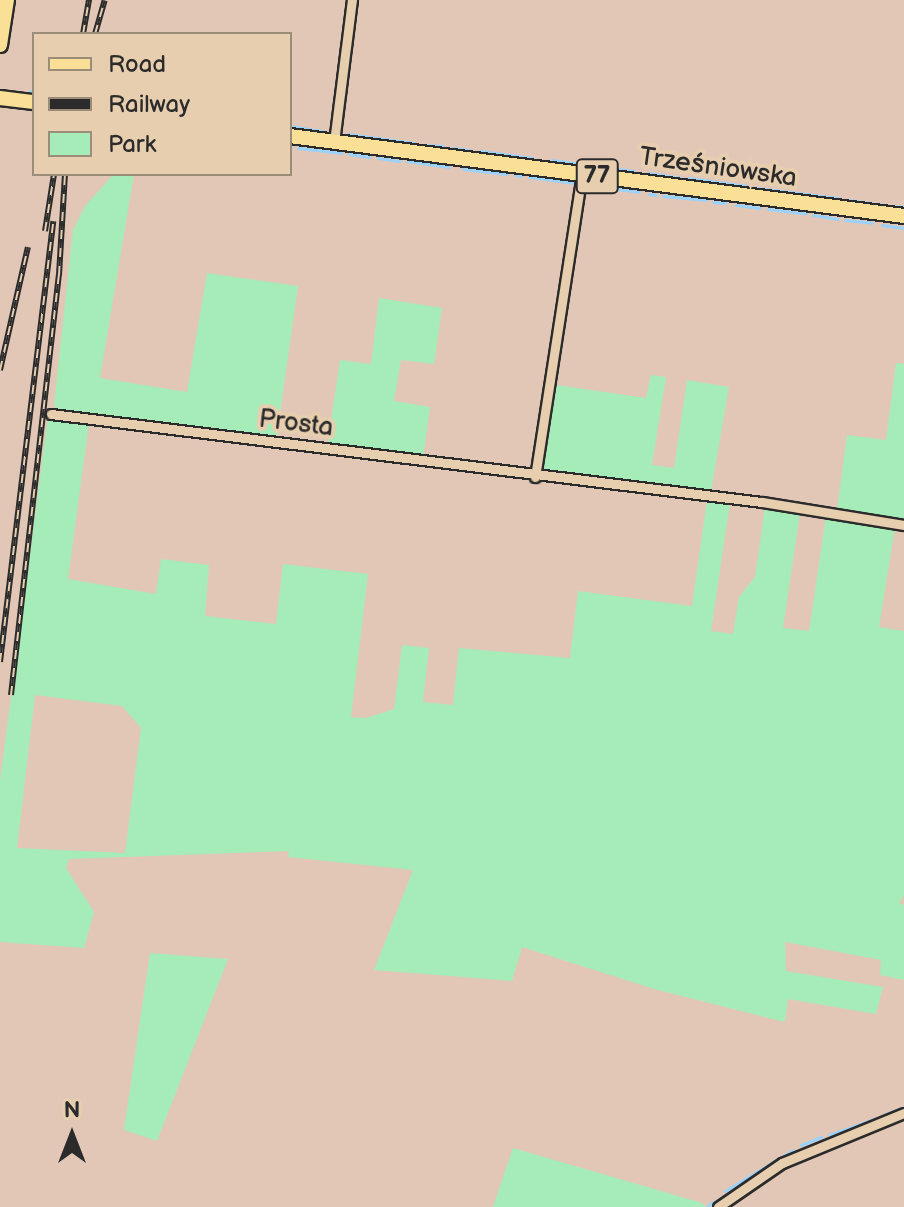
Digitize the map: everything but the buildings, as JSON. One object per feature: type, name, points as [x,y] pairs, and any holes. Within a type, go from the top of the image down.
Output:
[{"type":"main road","points":[[0,45],[7,0]]},
{"type":"main road","points":[[0,98],[32,102]]},
{"type":"main road","name":"Trześniowska","points":[[292,136],[904,216]]},
{"type":"street","points":[[334,142],[352,0]]},
{"type":"street","points":[[535,477],[582,174]]},
{"type":"street","name":"Prosta","points":[[51,414],[535,477],[762,502],[904,525]]},
{"type":"street","points":[[718,1207],[782,1163],[904,1113]]},
{"type":"green space","points":[[112,176],[134,176],[100,378],[187,392],[207,273],[298,286],[276,441],[59,412],[54,405],[73,230],[85,206]]},
{"type":"green space","points":[[379,298],[442,308],[434,364],[401,360],[394,401],[430,407],[423,459],[327,447],[340,360],[371,364]]},
{"type":"green space","points":[[896,363],[904,364],[904,522],[837,510],[847,435],[886,440]]},
{"type":"green space","points":[[651,375],[666,377],[652,465],[674,468],[687,380],[729,387],[711,491],[545,473],[542,465],[556,385],[646,398]]},
{"type":"green space","points":[[48,417],[89,423],[68,579],[156,594],[161,559],[209,565],[205,616],[276,624],[283,564],[368,574],[351,717],[366,718],[394,709],[402,645],[429,648],[423,702],[453,705],[459,648],[570,658],[578,591],[692,606],[707,500],[730,503],[711,631],[733,634],[739,597],[755,577],[765,507],[800,513],[783,628],[809,631],[826,516],[895,527],[879,627],[904,631],[904,895],[899,903],[904,905],[904,980],[880,975],[881,960],[785,942],[786,971],[883,987],[876,1014],[788,999],[785,1022],[654,989],[522,947],[512,981],[374,970],[413,870],[288,857],[289,851],[69,859],[66,868],[94,912],[84,948],[0,942],[0,781]],"holes":[[[35,695],[122,706],[141,728],[125,853],[17,848]]]},
{"type":"green space","points":[[150,953],[228,959],[157,1141],[124,1130]]},
{"type":"green space","points":[[513,1148],[702,1203],[706,1207],[493,1207]]},
{"type":"waterway","points":[[292,126],[323,131]]},
{"type":"waterway","points":[[348,134],[414,143]]},
{"type":"waterway","points":[[429,145],[443,146]]},
{"type":"waterway","points":[[298,148],[342,153]]},
{"type":"waterway","points":[[452,148],[469,150]]},
{"type":"waterway","points":[[480,151],[533,158]]},
{"type":"waterway","points":[[349,154],[370,157]]},
{"type":"waterway","points":[[378,158],[400,161]]},
{"type":"waterway","points":[[552,160],[595,166]]},
{"type":"waterway","points":[[407,161],[449,167]]},
{"type":"waterway","points":[[609,168],[634,171]]},
{"type":"waterway","points":[[463,169],[507,174]]},
{"type":"waterway","points":[[649,173],[682,178]]},
{"type":"waterway","points":[[515,175],[521,176]]},
{"type":"waterway","points":[[529,177],[575,183]]},
{"type":"waterway","points":[[689,178],[746,186]]},
{"type":"waterway","points":[[608,188],[639,192]]},
{"type":"waterway","points":[[757,188],[838,198]]},
{"type":"waterway","points":[[649,194],[656,195]]},
{"type":"waterway","points":[[663,196],[706,200]]},
{"type":"waterway","points":[[849,200],[884,205]]},
{"type":"waterway","points":[[713,202],[725,203]]},
{"type":"waterway","points":[[736,205],[760,208]]},
{"type":"waterway","points":[[895,206],[904,207]]},
{"type":"waterway","points":[[768,209],[806,214]]},
{"type":"waterway","points":[[813,215],[838,219]]},
{"type":"waterway","points":[[845,220],[872,223]]},
{"type":"waterway","points":[[882,225],[904,228]]},
{"type":"waterway","points":[[886,1114],[904,1107]]},
{"type":"waterway","points":[[829,1135],[877,1118]]},
{"type":"waterway","points":[[801,1145],[821,1137]]},
{"type":"waterway","points":[[725,1191],[793,1150]]},
{"type":"waterway","points":[[707,1207],[712,1202]]},
{"type":"railway","points":[[83,32],[89,0]]},
{"type":"railway","points":[[96,32],[105,0]]},
{"type":"railway","points":[[45,231],[54,176]]},
{"type":"railway","points":[[11,695],[59,275],[65,176]]},
{"type":"railway","points":[[0,662],[53,221]]},
{"type":"railway","points":[[0,370],[28,247]]}]
